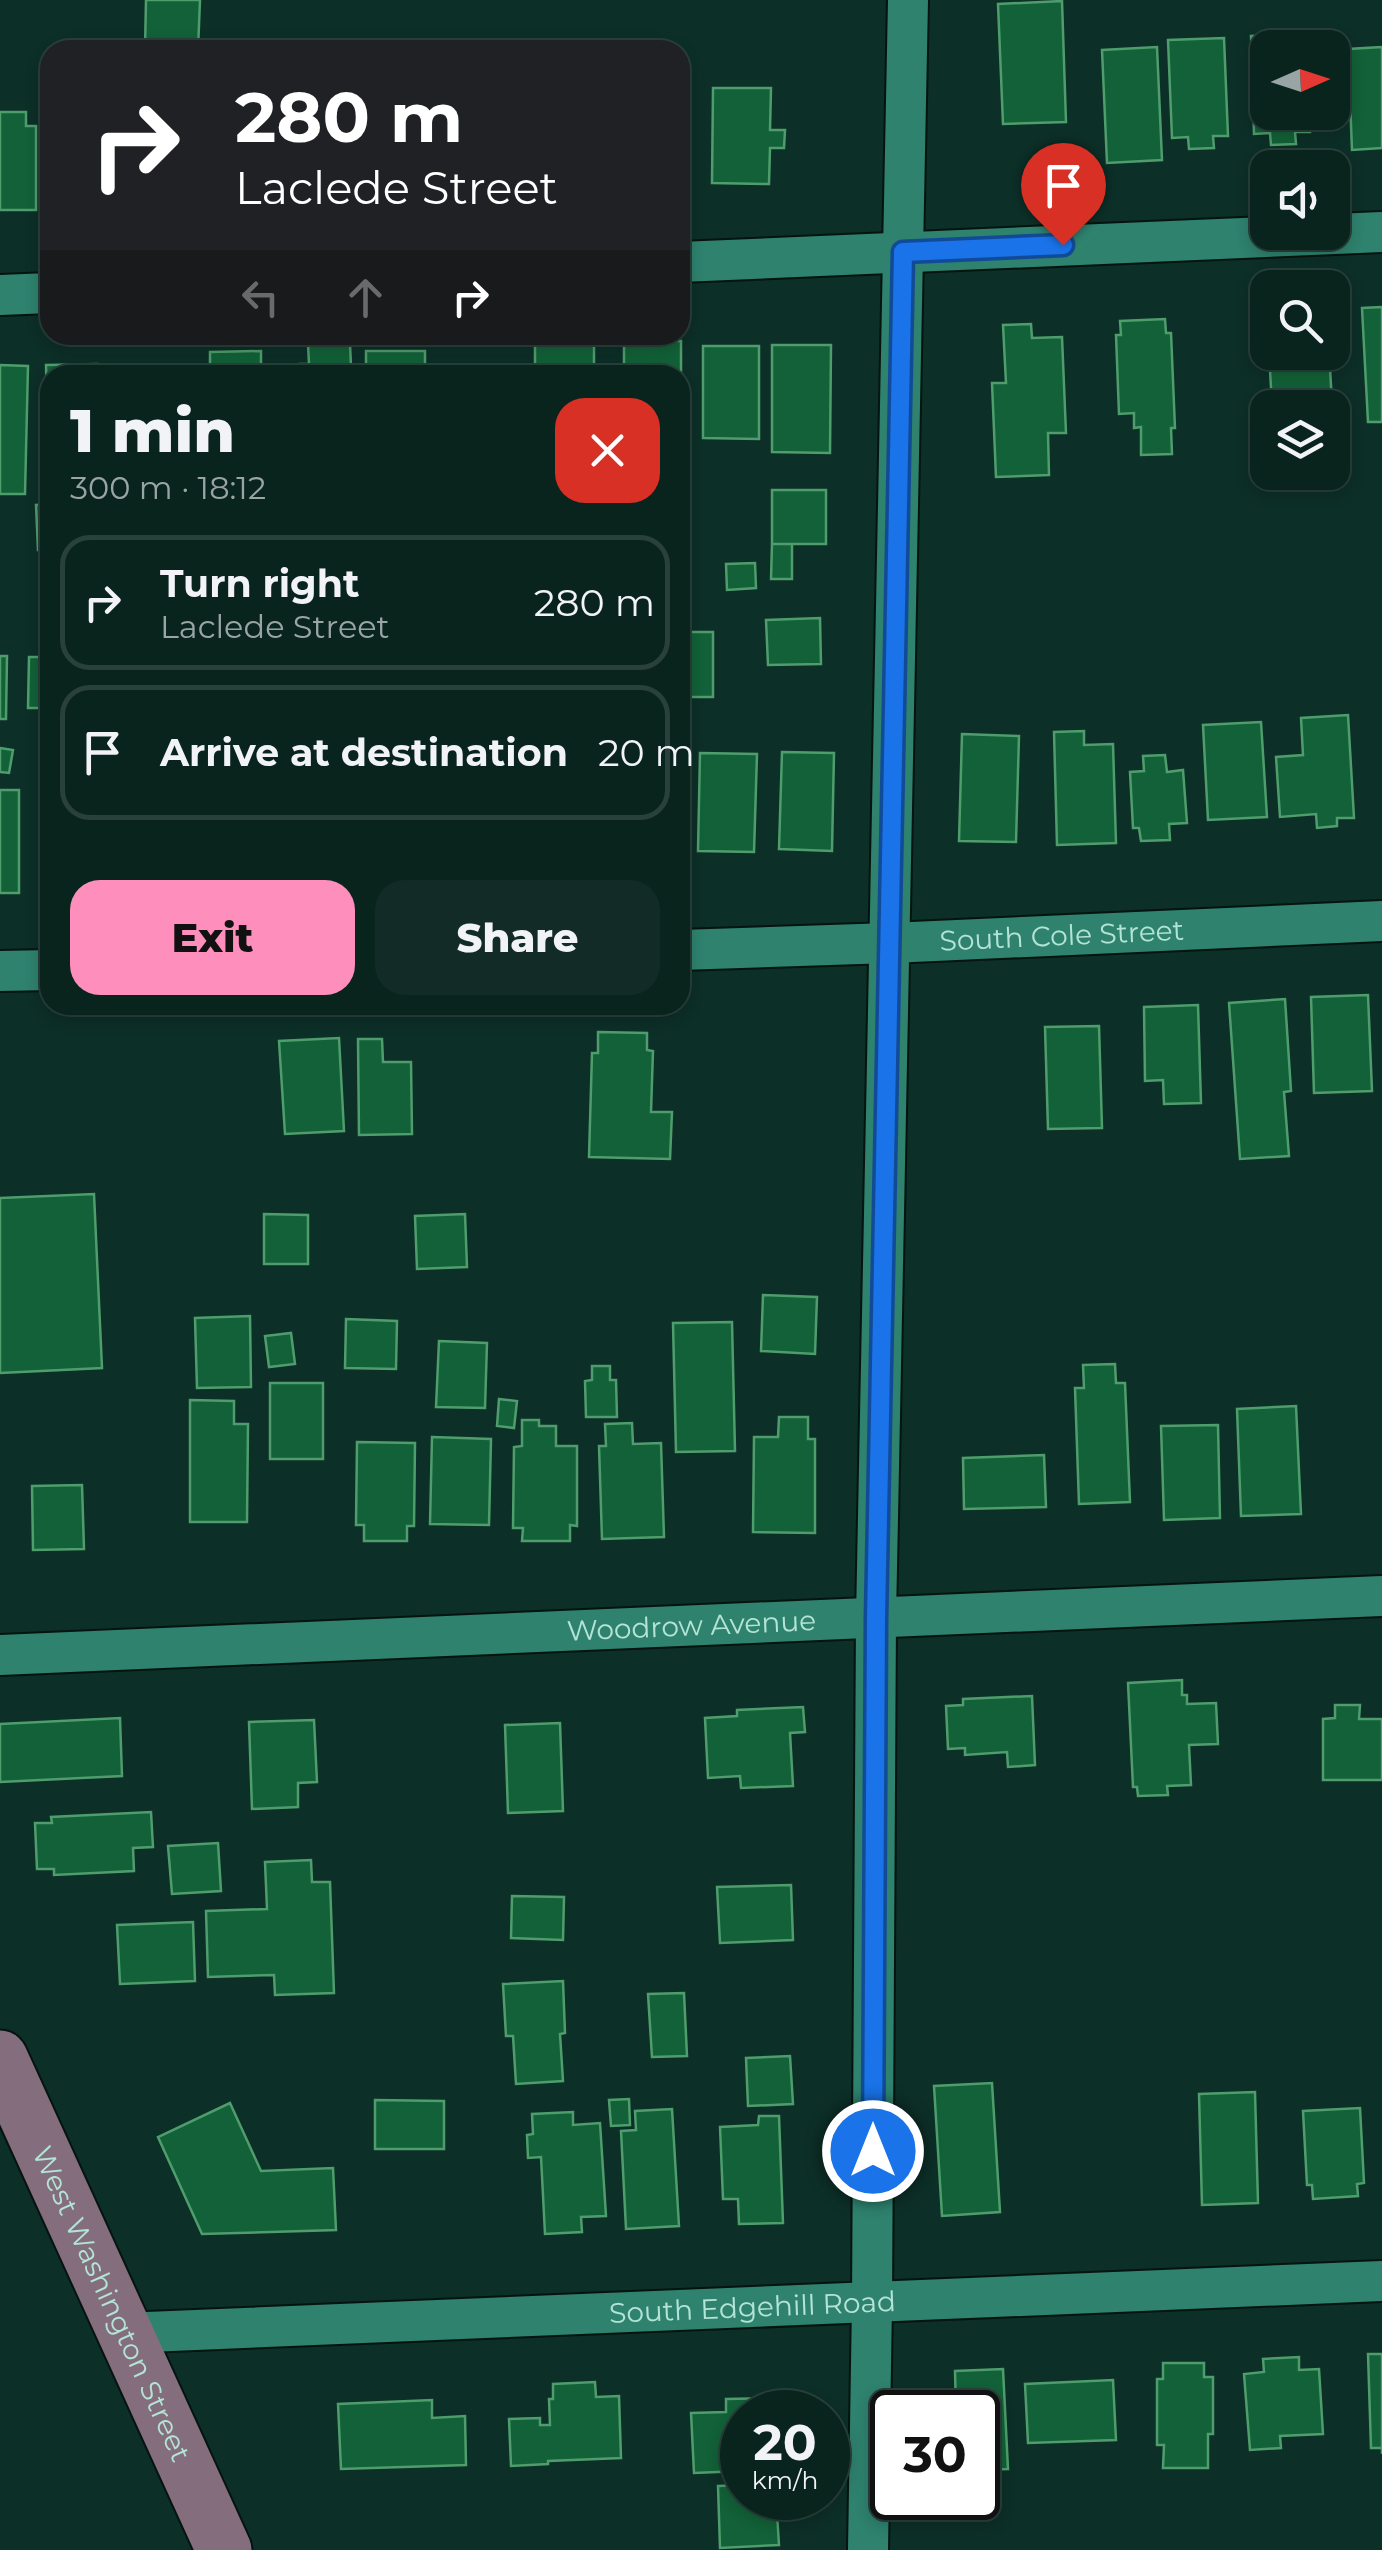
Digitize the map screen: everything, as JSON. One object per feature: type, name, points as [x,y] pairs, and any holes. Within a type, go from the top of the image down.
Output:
[{"type":"main road","name":"West Washington Street","points":[[0,2058],[224,2550]]},
{"type":"street","points":[[868,2550],[876,1618],[908,0]]},
{"type":"street","points":[[690,262],[1382,232]]},
{"type":"street","points":[[0,295],[40,293]]},
{"type":"street","name":"South Cole Street","points":[[690,950],[1382,920]]},
{"type":"street","points":[[0,972],[40,970]]},
{"type":"street","name":"Woodrow Avenue","points":[[0,1655],[1382,1596]]},
{"type":"street","name":"South Edgehill Road","points":[[123,2333],[1382,2281]]},
{"type":"building","points":[[146,0],[200,0],[198,40],[145,40]]},
{"type":"building","points":[[1062,1],[1066,122],[1003,124],[998,4]]},
{"type":"building","points":[[1224,38],[1228,136],[1213,136],[1214,148],[1189,149],[1188,137],[1172,138],[1168,40]]},
{"type":"building","points":[[1157,47],[1162,160],[1107,163],[1102,50]]},
{"type":"building","points":[[1382,47],[1382,148],[1352,150],[1350,49]]},
{"type":"building","points":[[713,88],[771,88],[770,130],[785,130],[784,148],[770,148],[769,184],[712,183]]},
{"type":"building","points":[[0,112],[26,112],[26,126],[36,126],[36,210],[0,210]]},
{"type":"building","points":[[1254,130],[1310,130],[1295,132],[1296,144],[1271,145],[1270,133],[1254,134]]},
{"type":"building","points":[[1382,307],[1382,422],[1368,422],[1362,308]]},
{"type":"building","points":[[1165,319],[1166,333],[1171,333],[1175,428],[1171,428],[1172,454],[1141,455],[1141,427],[1134,428],[1134,413],[1119,414],[1116,335],[1121,335],[1120,321]]},
{"type":"building","points":[[1031,324],[1032,338],[1062,337],[1066,433],[1048,433],[1049,475],[996,477],[992,383],[1006,383],[1003,325]]},
{"type":"building","points":[[308,345],[350,345],[351,365],[300,364],[309,364]]},
{"type":"building","points":[[535,345],[594,345],[594,365],[535,365]]},
{"type":"building","points":[[624,345],[681,345],[681,365],[624,365]]},
{"type":"building","points":[[772,345],[831,345],[830,453],[772,452]]},
{"type":"building","points":[[703,346],[759,346],[759,439],[703,438]]},
{"type":"building","points":[[261,351],[261,365],[210,365],[210,352]]},
{"type":"building","points":[[366,351],[425,351],[425,365],[366,365]]},
{"type":"building","points":[[0,365],[28,366],[25,494],[0,494]]},
{"type":"building","points":[[1270,370],[1330,370],[1331,390],[1271,390]]},
{"type":"building","points":[[772,490],[826,490],[826,544],[772,544]]},
{"type":"building","points":[[36,505],[40,505],[40,550],[38,550]]},
{"type":"building","points":[[772,544],[792,544],[792,579],[771,579]]},
{"type":"building","points":[[755,563],[756,588],[727,590],[726,564]]},
{"type":"building","points":[[820,618],[821,664],[768,665],[766,620]]},
{"type":"building","points":[[690,632],[713,632],[713,697],[690,697]]},
{"type":"building","points":[[0,656],[7,656],[6,719],[0,719]]},
{"type":"building","points":[[29,657],[40,657],[40,708],[28,708]]},
{"type":"building","points":[[1348,715],[1354,818],[1337,818],[1337,826],[1317,828],[1316,814],[1280,817],[1276,757],[1303,755],[1301,718]]},
{"type":"building","points":[[1261,722],[1267,817],[1208,820],[1203,725]]},
{"type":"building","points":[[1084,731],[1084,745],[1113,744],[1116,843],[1057,845],[1054,732]]},
{"type":"building","points":[[962,734],[1019,736],[1016,842],[959,841]]},
{"type":"building","points":[[0,748],[13,750],[9,773],[0,772]]},
{"type":"building","points":[[782,752],[834,753],[832,851],[779,849]]},
{"type":"building","points":[[700,753],[757,754],[754,852],[698,851]]},
{"type":"building","points":[[1165,755],[1167,772],[1183,770],[1187,823],[1169,824],[1170,840],[1141,841],[1139,828],[1133,828],[1130,772],[1144,771],[1143,756]]},
{"type":"building","points":[[0,790],[19,790],[19,893],[0,893]]},
{"type":"building","points":[[1368,995],[1372,1091],[1314,1093],[1311,997]]},
{"type":"building","points":[[1285,999],[1291,1091],[1284,1092],[1289,1156],[1240,1159],[1229,1003]]},
{"type":"building","points":[[1198,1005],[1201,1103],[1164,1104],[1163,1080],[1145,1081],[1144,1007]]},
{"type":"building","points":[[1099,1026],[1102,1128],[1048,1129],[1045,1027]]},
{"type":"building","points":[[598,1032],[647,1033],[647,1050],[653,1051],[651,1112],[672,1112],[670,1159],[589,1157],[592,1053],[598,1053]]},
{"type":"building","points":[[339,1038],[344,1131],[285,1134],[279,1041]]},
{"type":"building","points":[[358,1039],[382,1039],[383,1062],[411,1062],[412,1134],[359,1135]]},
{"type":"building","points":[[94,1194],[102,1368],[0,1373],[0,1198]]},
{"type":"building","points":[[264,1214],[308,1215],[308,1264],[264,1264]]},
{"type":"building","points":[[465,1214],[467,1267],[417,1269],[415,1216]]},
{"type":"building","points":[[763,1295],[817,1297],[815,1354],[761,1351]]},
{"type":"building","points":[[250,1316],[251,1387],[197,1388],[195,1318]]},
{"type":"building","points":[[346,1319],[397,1321],[396,1369],[345,1368]]},
{"type":"building","points":[[732,1322],[735,1451],[676,1452],[673,1323]]},
{"type":"building","points":[[291,1333],[295,1364],[269,1367],[265,1336]]},
{"type":"building","points":[[439,1341],[487,1343],[485,1408],[436,1407]]},
{"type":"building","points":[[1115,1364],[1116,1383],[1125,1383],[1130,1502],[1079,1504],[1075,1388],[1084,1388],[1083,1365]]},
{"type":"building","points":[[592,1366],[610,1366],[610,1380],[616,1380],[617,1417],[586,1417],[585,1381],[592,1380]]},
{"type":"building","points":[[270,1383],[323,1383],[323,1459],[270,1459]]},
{"type":"building","points":[[499,1399],[517,1401],[514,1428],[497,1426]]},
{"type":"building","points":[[190,1400],[234,1401],[234,1424],[248,1424],[247,1522],[190,1522]]},
{"type":"building","points":[[1296,1406],[1301,1514],[1241,1516],[1237,1409]]},
{"type":"building","points":[[779,1417],[808,1417],[808,1439],[815,1439],[815,1533],[753,1532],[754,1437],[778,1437]]},
{"type":"building","points":[[522,1420],[556,1426],[556,1446],[577,1446],[577,1526],[570,1525],[570,1541],[522,1541],[523,1528],[513,1528],[514,1447],[522,1446]]},
{"type":"building","points":[[632,1423],[633,1444],[661,1443],[664,1537],[602,1539],[599,1446],[606,1446],[605,1424]]},
{"type":"building","points":[[1218,1425],[1220,1518],[1164,1520],[1161,1426]]},
{"type":"building","points":[[432,1437],[491,1439],[489,1525],[430,1524]]},
{"type":"building","points":[[357,1442],[415,1443],[414,1526],[407,1526],[407,1541],[364,1541],[364,1525],[356,1525]]},
{"type":"building","points":[[1044,1455],[1046,1507],[964,1509],[963,1458]]},
{"type":"building","points":[[82,1485],[84,1549],[33,1550],[32,1486]]},
{"type":"building","points":[[1182,1680],[1182,1695],[1187,1695],[1187,1704],[1216,1703],[1218,1744],[1189,1745],[1191,1785],[1167,1786],[1168,1795],[1138,1796],[1137,1787],[1133,1787],[1128,1683]]},
{"type":"building","points":[[1032,1696],[1035,1765],[1008,1767],[1007,1752],[965,1755],[965,1748],[948,1749],[946,1706],[963,1705],[963,1699]]},
{"type":"building","points":[[1335,1705],[1360,1705],[1359,1719],[1382,1719],[1382,1780],[1323,1780],[1323,1719],[1335,1718]]},
{"type":"building","points":[[803,1707],[805,1732],[790,1733],[793,1786],[741,1788],[740,1776],[708,1778],[705,1718],[737,1716],[737,1710]]},
{"type":"building","points":[[120,1718],[122,1776],[0,1782],[0,1724]]},
{"type":"building","points":[[314,1720],[317,1782],[298,1783],[298,1807],[252,1809],[249,1722]]},
{"type":"building","points":[[560,1723],[563,1811],[508,1813],[505,1725]]},
{"type":"building","points":[[151,1812],[153,1847],[133,1848],[134,1871],[54,1875],[54,1869],[37,1869],[35,1823],[52,1823],[51,1817]]},
{"type":"building","points":[[218,1843],[221,1891],[172,1894],[168,1846]]},
{"type":"building","points":[[311,1860],[312,1882],[330,1882],[334,1993],[275,1995],[274,1975],[208,1977],[206,1911],[267,1909],[265,1862]]},
{"type":"building","points":[[791,1885],[793,1940],[720,1943],[717,1887]]},
{"type":"building","points":[[512,1896],[564,1897],[563,1940],[511,1938]]},
{"type":"building","points":[[193,1922],[195,1981],[120,1984],[117,1925]]},
{"type":"building","points":[[563,1981],[563,2081],[516,2084],[513,2036],[506,2036],[503,1984]]},
{"type":"building","points":[[684,1993],[687,2056],[652,2057],[648,1994]]},
{"type":"building","points":[[790,2056],[793,2104],[748,2106],[746,2058]]},
{"type":"building","points":[[992,2083],[1000,2212],[942,2216],[934,2086]]},
{"type":"building","points":[[1255,2092],[1258,2203],[1202,2205],[1199,2094]]},
{"type":"building","points":[[629,2099],[630,2125],[611,2126],[609,2100]]},
{"type":"building","points":[[375,2100],[444,2101],[444,2149],[375,2149]]},
{"type":"building","points":[[230,2103],[261,2171],[333,2168],[336,2230],[202,2234],[158,2137]]},
{"type":"building","points":[[1360,2108],[1364,2183],[1357,2184],[1358,2196],[1313,2199],[1312,2185],[1307,2185],[1303,2111]]},
{"type":"building","points":[[672,2109],[679,2226],[626,2229],[621,2131],[636,2130],[635,2111]]},
{"type":"building","points":[[573,2112],[573,2125],[600,2123],[606,2216],[581,2217],[582,2232],[545,2234],[541,2157],[528,2158],[527,2135],[533,2134],[532,2114]]},
{"type":"building","points":[[759,2116],[779,2116],[783,2223],[739,2224],[738,2199],[723,2199],[720,2127],[758,2125]]},
{"type":"building","points":[[1368,2354],[1382,2354],[1382,2448],[1371,2448]]},
{"type":"building","points":[[1299,2357],[1299,2370],[1319,2369],[1323,2434],[1280,2436],[1281,2448],[1250,2450],[1244,2374],[1264,2372],[1263,2359]]},
{"type":"building","points":[[1163,2363],[1204,2363],[1204,2377],[1213,2377],[1213,2434],[1208,2434],[1208,2468],[1163,2468],[1164,2445],[1157,2445],[1157,2379],[1163,2379]]},
{"type":"building","points":[[1003,2369],[1008,2469],[1000,2469],[1000,2390],[955,2390],[955,2371]]},
{"type":"building","points":[[1113,2380],[1116,2440],[1028,2443],[1025,2384]]},
{"type":"building","points":[[595,2382],[596,2397],[619,2396],[621,2458],[511,2466],[509,2419],[540,2418],[540,2425],[550,2425],[553,2384]]},
{"type":"building","points":[[432,2400],[432,2418],[465,2416],[466,2465],[341,2469],[338,2404]]},
{"type":"building","points":[[720,2412],[720,2472],[694,2473],[691,2413]]},
{"type":"building","points":[[718,2486],[720,2520],[777,2520],[779,2545],[720,2548]]},
{"type":"route","points":[[873,2151],[876,1618],[903,252],[1063,245]]}]
